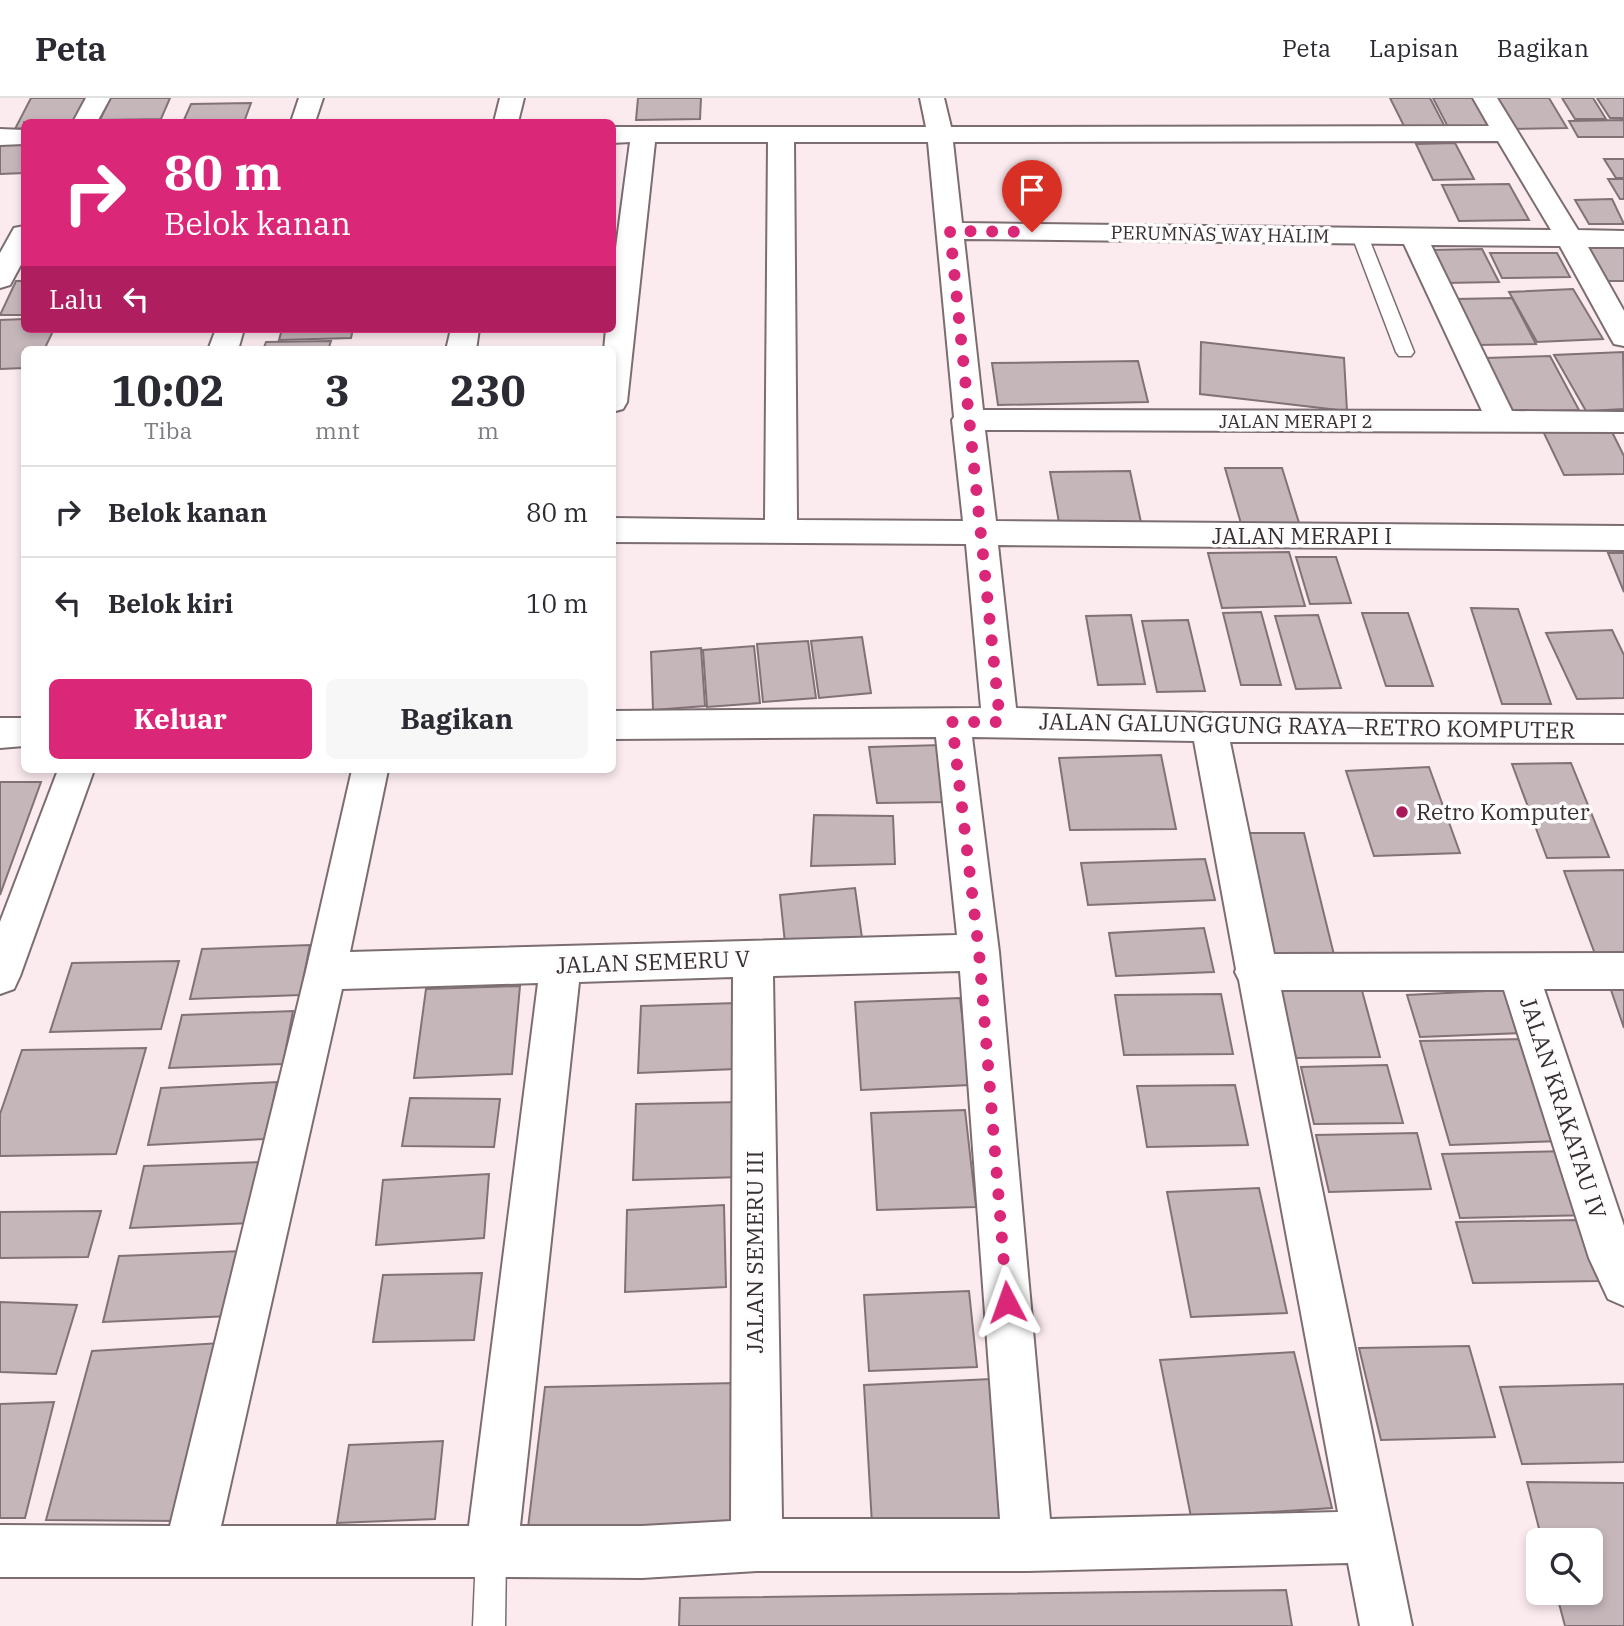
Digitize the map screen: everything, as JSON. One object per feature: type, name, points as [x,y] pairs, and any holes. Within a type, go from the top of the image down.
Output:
[{"type":"street","points":[[87,119],[98,98]]},
{"type":"street","points":[[304,119],[311,98]]},
{"type":"street","points":[[507,119],[512,98]]},
{"type":"street","points":[[932,98],[940,134],[967,420],[1000,722]]},
{"type":"street","points":[[1485,98],[1570,239],[1624,337]]},
{"type":"street","points":[[616,135],[1505,133]]},
{"type":"street","points":[[616,368],[643,135]]},
{"type":"street","points":[[781,533],[782,135]]},
{"type":"street","points":[[0,137],[21,137]]},
{"type":"street","points":[[0,279],[20,222]]},
{"type":"street","name":"PERUMNAS WAY HALIM","points":[[950,231],[1624,239]]},
{"type":"street","points":[[1414,237],[1502,422]]},
{"type":"street","name":"JALAN MERAPI 2","points":[[967,420],[1624,422]]},
{"type":"street","name":"JALAN MERAPI I","points":[[616,530],[1624,538]]},
{"type":"street","points":[[952,722],[979,952],[1027,1545]]},
{"type":"street","name":"JALAN GALUNGGUNG RAYA—RETRO KOMPUTER","points":[[616,725],[1000,722],[1209,727],[1624,729]]},
{"type":"street","points":[[1209,727],[1255,972],[1386,1626]]},
{"type":"street","points":[[0,733],[21,732]]},
{"type":"street","points":[[0,976],[75,773]]},
{"type":"street","points":[[189,1552],[326,971],[369,773]]},
{"type":"street","name":"JALAN SEMERU V","points":[[326,971],[979,952]]},
{"type":"street","name":"JALAN SEMERU III","points":[[753,959],[757,1545]]},
{"type":"street","points":[[491,1554],[561,965]]},
{"type":"street","name":"JALAN KRAKATAU IV","points":[[1518,971],[1612,1258],[1624,1283]]},
{"type":"street","points":[[1255,972],[1624,971]]},
{"type":"street","points":[[0,1551],[491,1554],[642,1552],[757,1545],[1027,1545],[1368,1537]]},
{"type":"lane","points":[[1360,236],[1405,352]]},
{"type":"lane","points":[[489,1626],[491,1554]]},
{"type":"building","points":[[31,98],[88,98],[78,119],[21,119],[21,128],[15,129]]},
{"type":"building","points":[[110,98],[170,98],[161,119],[100,119]]},
{"type":"building","points":[[638,98],[701,98],[700,119],[636,120]]},
{"type":"building","points":[[1390,98],[1430,98],[1446,129],[1406,130]]},
{"type":"building","points":[[1433,98],[1478,98],[1495,129],[1449,129]]},
{"type":"building","points":[[1489,98],[1549,98],[1567,128],[1506,129]]},
{"type":"building","points":[[1562,98],[1593,98],[1606,119],[1575,119]]},
{"type":"building","points":[[1597,98],[1624,98],[1624,118],[1610,118]]},
{"type":"building","points":[[251,103],[245,119],[184,119],[191,104]]},
{"type":"building","points":[[1624,120],[1624,137],[1578,137],[1569,121]]},
{"type":"building","points":[[1455,143],[1474,179],[1433,180],[1416,144]]},
{"type":"building","points":[[0,144],[21,144],[21,173],[0,174]]},
{"type":"building","points":[[1604,159],[1624,159],[1624,178],[1616,178]]},
{"type":"building","points":[[1608,179],[1624,179],[1624,199],[1620,199]]},
{"type":"building","points":[[1509,184],[1529,220],[1459,221],[1442,185]]},
{"type":"building","points":[[1612,199],[1624,224],[1589,224],[1575,200]]},
{"type":"building","points":[[1624,246],[1624,281],[1603,281],[1584,247]]},
{"type":"building","points":[[1482,249],[1499,282],[1444,283],[1428,250]]},
{"type":"building","points":[[1490,253],[1557,253],[1570,277],[1502,278]]},
{"type":"building","points":[[16,281],[21,281],[21,315],[0,315]]},
{"type":"building","points":[[1573,289],[1603,339],[1537,342],[1509,292]]},
{"type":"building","points":[[1512,298],[1536,344],[1476,345],[1454,299]]},
{"type":"building","points":[[21,319],[21,333],[52,333],[46,346],[21,346],[21,368],[0,369],[0,320]]},
{"type":"building","points":[[281,333],[352,333],[351,338],[279,340]]},
{"type":"building","points":[[331,341],[329,346],[264,346],[266,342]]},
{"type":"building","points":[[1201,342],[1344,358],[1347,411],[1200,394]]},
{"type":"building","points":[[1623,352],[1624,409],[1586,411],[1554,355]]},
{"type":"building","points":[[1550,356],[1579,410],[1512,412],[1485,358]]},
{"type":"building","points":[[1138,361],[1148,402],[998,405],[992,363]]},
{"type":"building","points":[[1609,426],[1624,456],[1624,474],[1564,475],[1541,427]]},
{"type":"building","points":[[1225,468],[1282,468],[1300,526],[1242,527]]},
{"type":"building","points":[[1130,471],[1142,527],[1060,528],[1050,472]]},
{"type":"building","points":[[1289,552],[1305,606],[1222,608],[1208,553]]},
{"type":"building","points":[[1608,553],[1624,553],[1624,592]]},
{"type":"building","points":[[1296,557],[1336,557],[1351,603],[1310,604]]},
{"type":"building","points":[[1471,608],[1518,609],[1551,704],[1502,704]]},
{"type":"building","points":[[1261,612],[1281,685],[1241,685],[1223,613]]},
{"type":"building","points":[[1362,613],[1408,613],[1433,686],[1386,686]]},
{"type":"building","points":[[1131,615],[1145,684],[1098,685],[1086,616]]},
{"type":"building","points":[[1318,615],[1341,688],[1296,689],[1275,616]]},
{"type":"building","points":[[1188,620],[1205,691],[1157,692],[1142,621]]},
{"type":"building","points":[[1612,630],[1624,655],[1624,698],[1577,699],[1546,633]]},
{"type":"building","points":[[862,637],[871,693],[819,698],[811,641]]},
{"type":"building","points":[[808,641],[816,698],[763,702],[757,644]]},
{"type":"building","points":[[754,646],[760,703],[707,707],[703,650]]},
{"type":"building","points":[[701,648],[705,706],[653,710],[651,652]]},
{"type":"building","points":[[942,745],[948,802],[877,803],[869,747]]},
{"type":"building","points":[[1161,755],[1176,829],[1070,830],[1059,758]]},
{"type":"building","points":[[1571,763],[1609,857],[1547,858],[1512,764]]},
{"type":"building","name":"Retro Komputer","points":[[1429,767],[1460,853],[1374,856],[1346,771]]},
{"type":"building","points":[[0,782],[41,782],[0,895]]},
{"type":"building","points":[[814,815],[893,816],[895,864],[811,866]]},
{"type":"building","points":[[1247,833],[1304,833],[1336,963],[1276,964]]},
{"type":"building","points":[[1205,859],[1215,900],[1088,905],[1081,863]]},
{"type":"building","points":[[1624,870],[1624,961],[1598,962],[1564,871]]},
{"type":"building","points":[[855,888],[863,945],[786,953],[780,895]]},
{"type":"building","points":[[1204,928],[1214,972],[1116,976],[1109,933]]},
{"type":"building","points":[[310,945],[300,995],[190,999],[202,949]]},
{"type":"building","points":[[179,961],[161,1029],[50,1032],[72,963]]},
{"type":"building","points":[[520,986],[512,1074],[414,1078],[426,989]]},
{"type":"building","points":[[1361,987],[1380,1057],[1296,1058],[1280,989]]},
{"type":"building","points":[[1506,990],[1522,1033],[1420,1037],[1407,995]]},
{"type":"building","points":[[1611,990],[1624,990],[1624,1028]]},
{"type":"building","points":[[1221,994],[1233,1054],[1124,1055],[1115,995]]},
{"type":"building","points":[[960,998],[970,1085],[861,1090],[855,1002]]},
{"type":"building","points":[[736,1003],[736,1069],[638,1073],[641,1006]]},
{"type":"building","points":[[293,1011],[283,1064],[169,1068],[182,1015]]},
{"type":"building","points":[[1526,1039],[1561,1141],[1450,1145],[1420,1041]]},
{"type":"building","points":[[146,1048],[116,1154],[0,1156],[0,1114],[22,1050]]},
{"type":"building","points":[[1387,1065],[1403,1123],[1314,1124],[1301,1067]]},
{"type":"building","points":[[277,1082],[266,1139],[148,1145],[161,1088]]},
{"type":"building","points":[[1235,1085],[1248,1145],[1147,1147],[1137,1086]]},
{"type":"building","points":[[410,1098],[500,1099],[494,1147],[402,1146]]},
{"type":"building","points":[[744,1102],[743,1177],[633,1180],[636,1104]]},
{"type":"building","points":[[965,1110],[976,1207],[877,1210],[871,1113]]},
{"type":"building","points":[[1417,1133],[1431,1189],[1329,1192],[1316,1135]]},
{"type":"building","points":[[1571,1151],[1593,1215],[1460,1218],[1442,1154]]},
{"type":"building","points":[[263,1162],[252,1223],[130,1228],[144,1166]]},
{"type":"building","points":[[489,1174],[484,1238],[376,1245],[383,1180]]},
{"type":"building","points":[[1259,1188],[1287,1313],[1191,1317],[1167,1192]]},
{"type":"building","points":[[724,1205],[726,1287],[625,1292],[627,1210]]},
{"type":"building","points":[[101,1211],[88,1257],[0,1258],[0,1212]]},
{"type":"building","points":[[1578,1220],[1599,1281],[1473,1283],[1456,1222]]},
{"type":"building","points":[[243,1251],[230,1316],[103,1322],[119,1256]]},
{"type":"building","points":[[482,1273],[474,1340],[373,1342],[383,1275]]},
{"type":"building","points":[[969,1291],[977,1367],[869,1371],[864,1295]]},
{"type":"building","points":[[0,1302],[77,1305],[56,1374],[0,1372]]},
{"type":"building","points":[[220,1343],[185,1521],[46,1520],[92,1351]]},
{"type":"building","points":[[1469,1346],[1495,1437],[1381,1440],[1359,1348]]},
{"type":"building","points":[[1294,1352],[1332,1508],[1191,1517],[1160,1360]]},
{"type":"building","points":[[991,1379],[1009,1535],[873,1542],[864,1385]]},
{"type":"building","points":[[736,1383],[739,1522],[527,1536],[545,1387]]},
{"type":"building","points":[[1624,1384],[1624,1462],[1522,1464],[1500,1387]]},
{"type":"building","points":[[54,1402],[25,1518],[0,1518],[0,1404]]},
{"type":"building","points":[[443,1441],[435,1519],[337,1523],[349,1445]]},
{"type":"building","points":[[1527,1482],[1624,1483],[1624,1626],[1565,1626],[1559,1605],[1603,1605],[1603,1528],[1539,1528]]},
{"type":"building","points":[[1286,1590],[1292,1626],[679,1626],[680,1598]]},
{"type":"place","name":"Retro Komputer","points":[[1402,812]]},
{"type":"route","points":[[1007,1302],[979,952],[952,722],[1000,722],[967,420],[950,231],[1032,232]]}]
